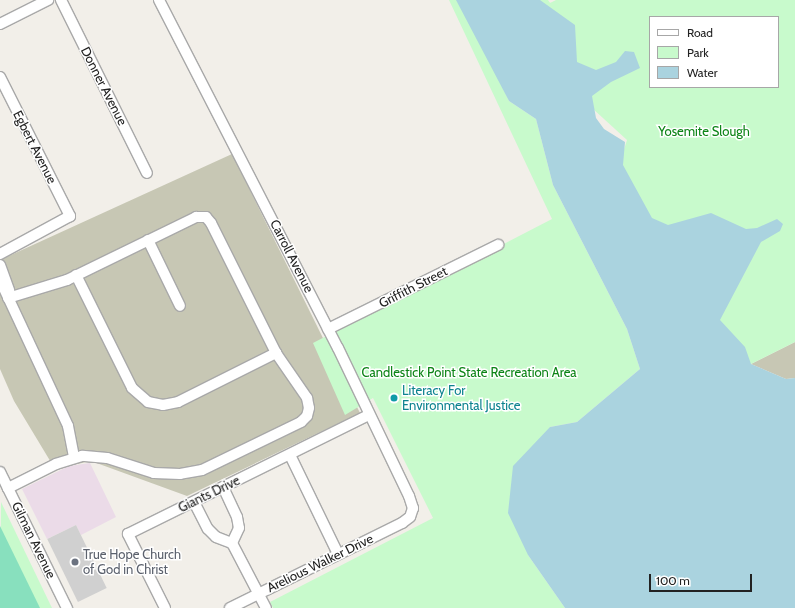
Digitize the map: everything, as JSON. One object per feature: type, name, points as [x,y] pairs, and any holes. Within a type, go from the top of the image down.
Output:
[{"type":"street","points":[[0,24],[48,0]]},
{"type":"street","name":"Donner Avenue","points":[[61,0],[148,173]]},
{"type":"street","name":"Carroll Avenue","points":[[159,0],[328,329],[409,496],[413,508],[410,517]]},
{"type":"street","name":"Egbert Avenue","points":[[0,77],[70,216],[0,254]]},
{"type":"street","points":[[8,298],[76,275],[196,217],[209,220],[276,353],[309,403],[309,413],[301,422],[224,461],[192,472],[154,473],[98,456],[74,457],[8,488]]},
{"type":"street","points":[[148,240],[180,306]]},
{"type":"street","name":"Griffith Street","points":[[328,329],[498,245]]},
{"type":"street","points":[[0,265],[9,286],[8,298]]},
{"type":"street","points":[[76,275],[132,388],[148,402],[163,405],[178,402],[276,353]]},
{"type":"street","points":[[0,280],[68,426],[74,457]]},
{"type":"street","name":"Giants Drive","points":[[165,608],[128,534],[369,415]]},
{"type":"street","points":[[290,455],[338,554]]},
{"type":"street","name":"Gilman Avenue","points":[[0,472],[67,608]]},
{"type":"street","points":[[223,487],[237,517],[239,528],[232,543]]},
{"type":"street","points":[[194,502],[208,529],[216,537],[232,543],[257,594],[266,608]]},
{"type":"street","name":"Arelious Walker Drive","points":[[230,608],[410,517]]},
{"type":"shaded area","points":[[232,154],[360,413],[187,496],[91,461],[55,469],[14,401],[0,369],[0,260]]},
{"type":"shaded area","points":[[795,342],[795,378],[786,379],[751,364]]},
{"type":"shaded area","points":[[90,463],[116,517],[81,535],[76,525],[47,539],[22,489],[69,466]]},
{"type":"shaded area","name":"True Hope Church of God in Christ","points":[[76,525],[107,588],[78,602],[47,539]]},
{"type":"green space","name":"Candlestick Point State Recreation Area","points":[[449,0],[460,0],[509,101],[536,119],[553,185],[627,329],[640,369],[577,422],[550,427],[528,555],[565,608],[273,608],[270,602],[433,518],[373,398],[345,415],[313,343],[552,219]]},
{"type":"green space","name":"Yosemite Slough","points":[[532,0],[548,0],[550,3],[556,0],[795,0],[795,342],[751,364],[702,336],[618,168],[627,140],[592,108]]},
{"type":"green space","points":[[1,502],[52,608],[0,608]]},
{"type":"green space","points":[[0,526],[40,608],[0,608]]},
{"type":"water","points":[[456,0],[540,0],[575,25],[577,62],[596,70],[616,62],[625,51],[634,52],[640,68],[611,82],[592,96],[596,118],[604,129],[625,142],[623,165],[652,218],[668,225],[711,213],[746,229],[757,228],[777,219],[783,224],[780,231],[761,242],[720,320],[745,347],[751,364],[786,379],[795,378],[795,608],[565,608],[528,555],[508,513],[513,466],[550,427],[577,422],[640,369],[627,329],[553,185],[536,119],[509,101]]},
{"type":"place","name":"Literacy For Environmental Justice","points":[[394,398]]},
{"type":"place","name":"True Hope Church of God in Christ","points":[[75,562]]}]
